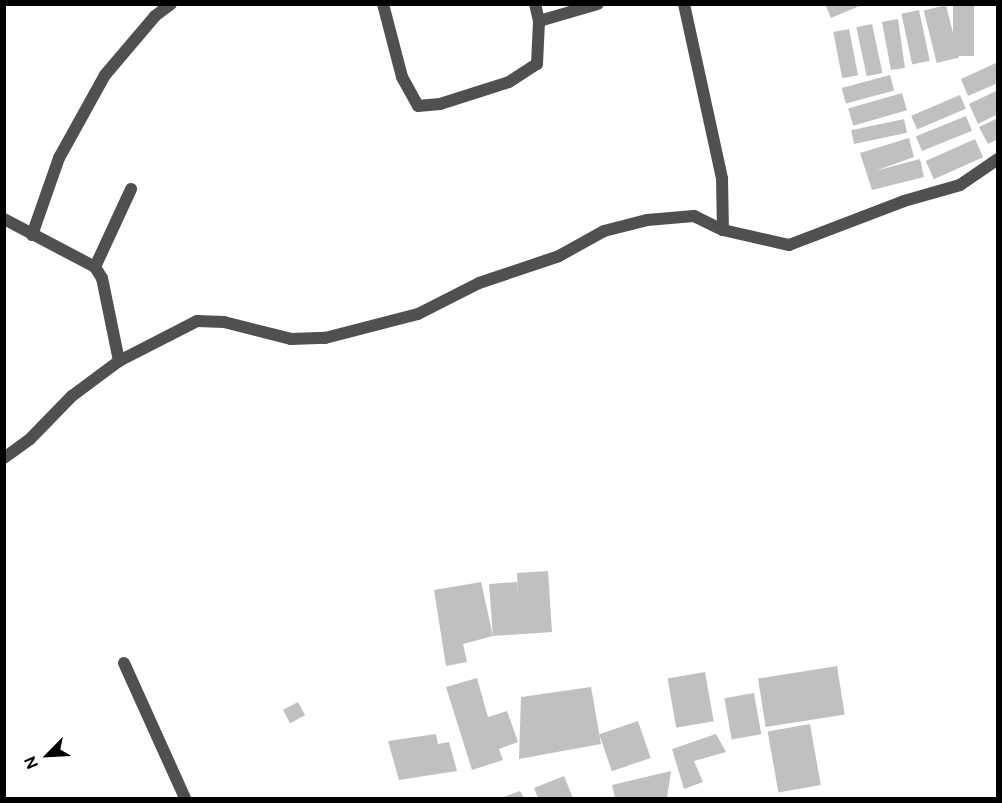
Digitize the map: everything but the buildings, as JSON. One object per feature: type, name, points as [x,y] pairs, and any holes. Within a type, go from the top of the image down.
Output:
[{"type":"street","points":[[32,235],[59,158],[105,75],[155,16],[171,4]]},
{"type":"street","points":[[383,4],[402,77],[418,106],[440,104],[509,82],[537,64],[539,21],[534,4]]},
{"type":"street","points":[[539,21],[598,4]]},
{"type":"street","points":[[684,4],[722,179],[723,230]]},
{"type":"street","points":[[4,458],[30,439],[72,396],[119,361],[197,321],[224,322],[291,339],[325,338],[418,314],[479,284],[559,256],[604,231],[647,220],[694,216],[723,230],[789,245],[904,201],[960,185],[998,159]]},
{"type":"street","points":[[95,267],[131,189]]},
{"type":"street","points":[[4,219],[95,267],[102,278],[119,361]]},
{"type":"street","points":[[124,663],[185,798]]}]
